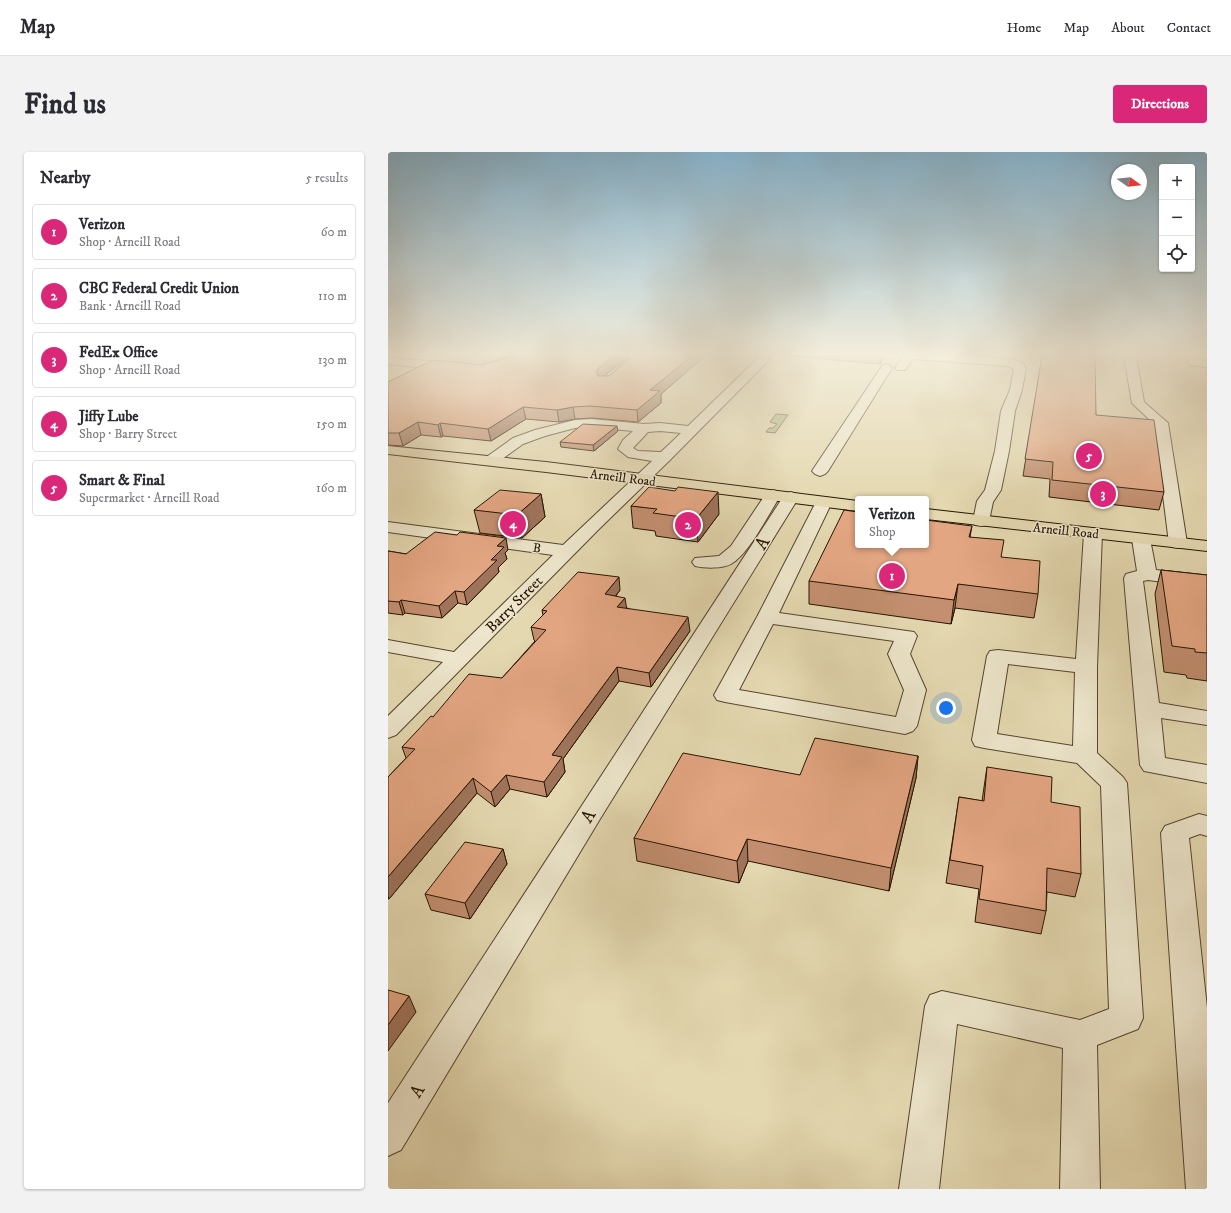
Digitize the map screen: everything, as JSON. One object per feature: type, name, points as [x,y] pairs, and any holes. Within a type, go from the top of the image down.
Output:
[{"type":"main road","name":"Arneill Road","points":[[388,450],[642,479],[855,506]]},
{"type":"main road","name":"Arneill Road","points":[[929,514],[1207,546]]},
{"type":"street","name":"Barry Street","points":[[388,730],[567,551],[665,457],[717,404]]},
{"type":"street","points":[[820,471],[863,404]]},
{"type":"street","points":[[981,520],[986,501],[993,490],[1011,404]]},
{"type":"street","points":[[1140,404],[1161,423],[1178,543]]},
{"type":"street","points":[[490,461],[518,441],[569,425],[592,423],[644,428],[660,427],[692,430]]},
{"type":"street","points":[[644,428],[628,443],[625,449],[627,452],[665,457]]},
{"type":"street","points":[[701,562],[724,561],[737,550],[782,496]]},
{"type":"street","name":"A","points":[[388,1137],[591,812],[782,496]]},
{"type":"street","points":[[767,617],[907,636],[899,654],[915,690],[906,726],[725,695],[767,617],[824,502]]},
{"type":"street","name":"B","points":[[388,527],[567,551]]},
{"type":"street","points":[[1085,756],[1086,667],[1093,533]]},
{"type":"street","points":[[1142,539],[1147,574]]},
{"type":"street","points":[[1207,582],[1147,574],[1133,578],[1154,765],[1207,774]]},
{"type":"street","points":[[388,646],[459,659]]},
{"type":"street","points":[[919,1189],[942,1006],[1080,1036],[1126,1018],[1114,783],[1085,756],[984,740],[998,656],[1086,667]]},
{"type":"street","points":[[1148,709],[1207,718]]},
{"type":"street","points":[[1206,1189],[1175,833],[1199,824],[1207,826]]},
{"type":"street","points":[[1080,1036],[1080,1189]]},
{"type":"green space","points":[[776,414],[788,415],[775,433],[766,432],[769,428],[773,428],[777,424],[770,422]]},
{"type":"building","points":[[388,404],[644,404],[637,410],[590,406],[557,410],[523,407],[488,429],[418,422],[399,433],[388,433]]},
{"type":"building","points":[[1034,404],[1096,404],[1096,415],[1154,420],[1164,492],[1052,480],[1053,462],[1025,459]]},
{"type":"building","points":[[583,424],[617,426],[593,445],[560,442]]},
{"type":"building","points":[[649,487],[675,491],[678,487],[718,492],[696,519],[653,513],[657,509],[631,506]]},
{"type":"building","points":[[500,490],[541,494],[517,515],[474,510]]},
{"type":"building","points":[[844,510],[855,512],[855,548],[929,548],[929,520],[972,526],[969,537],[1004,540],[1001,557],[1040,561],[1038,594],[958,584],[954,600],[809,581]]},
{"type":"building","points":[[435,532],[457,535],[460,532],[506,538],[497,546],[504,547],[491,560],[497,560],[464,592],[455,591],[439,606],[401,600],[399,602],[388,601],[388,551],[406,554]]},
{"type":"building","points":[[1161,570],[1207,575],[1207,653],[1195,652],[1195,649],[1172,646]]},
{"type":"building","points":[[578,572],[619,577],[605,594],[625,598],[617,607],[688,617],[649,673],[617,667],[552,755],[562,757],[544,782],[506,775],[491,792],[473,778],[388,877],[388,777],[415,749],[402,747],[431,716],[433,717],[469,674],[502,678],[546,630],[531,627],[547,611],[542,610]]},
{"type":"building","points":[[815,738],[918,756],[891,868],[747,839],[737,861],[634,838],[683,753],[800,775]]},
{"type":"building","points":[[987,767],[1052,777],[1051,802],[1080,807],[1081,874],[1047,868],[1046,911],[979,899],[983,866],[950,860],[959,797],[984,801]]},
{"type":"building","points":[[465,842],[503,849],[465,903],[425,894]]},
{"type":"building","points":[[388,990],[409,996],[388,1025]]},
{"type":"place","name":"Smart & Final","points":[[1089,456]]},
{"type":"place","name":"FedEx Office","points":[[1103,494]]},
{"type":"place","name":"Jiffy Lube","points":[[513,524]]},
{"type":"place","name":"CBC Federal Credit Union","points":[[688,525]]},
{"type":"place","name":"Verizon","points":[[892,576]]}]
